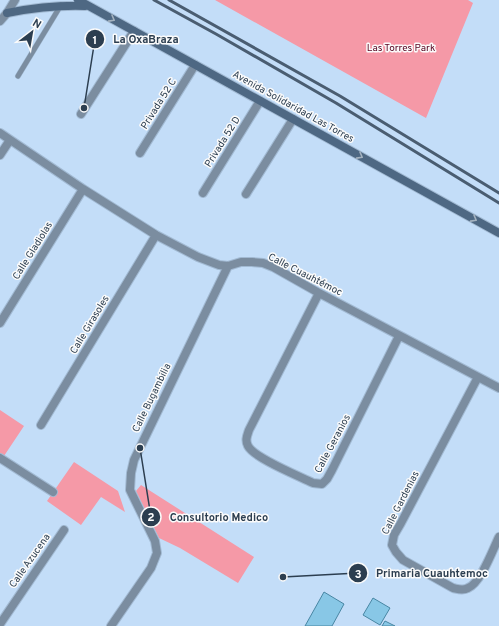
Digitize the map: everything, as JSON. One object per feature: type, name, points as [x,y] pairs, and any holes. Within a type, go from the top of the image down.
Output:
[{"type":"main road","name":"Avenida Solidaridad Las Torres","points":[[78,0],[499,232]]},
{"type":"main road","points":[[7,13],[39,7],[61,5],[88,6]]},
{"type":"street","points":[[0,21],[15,0]]},
{"type":"street","points":[[81,114],[134,31]]},
{"type":"street","name":"Privada 52 C","points":[[140,153],[195,65]]},
{"type":"street","name":"Privada 52 D","points":[[203,193],[260,100]]},
{"type":"street","points":[[246,194],[293,119]]},
{"type":"street","name":"Calle Cuauhtémoc","points":[[0,133],[83,189],[156,235],[209,262],[228,266],[240,262],[252,262],[263,263],[272,267],[499,388]]},
{"type":"street","points":[[0,155],[10,140]]},
{"type":"street","name":"Calle Gladiolas","points":[[0,322],[83,189]]},
{"type":"street","name":"Calle Girasoles","points":[[41,425],[156,235]]},
{"type":"street","name":"Calle Bugambilia","points":[[111,626],[151,568],[157,553],[155,541],[130,490],[131,473],[134,460],[228,266]]},
{"type":"street","name":"Calle Geranios","points":[[319,293],[246,438],[248,446],[258,456],[313,483],[322,484],[332,470],[399,336]]},
{"type":"street","name":"Calle Gardenias","points":[[478,377],[394,535],[392,545],[403,560],[453,588],[461,590],[469,588],[475,583],[499,537]]},
{"type":"street","points":[[0,458],[53,492]]},
{"type":"street","name":"Calle Azucena","points":[[0,624],[64,530]]},
{"type":"lane","points":[[18,76],[61,5]]},
{"type":"green space","name":"Las Torres Park","points":[[215,0],[468,0],[473,3],[426,118]]},
{"type":"green space","points":[[0,410],[24,426],[2,459],[0,457]]},
{"type":"green space","points":[[74,462],[118,491],[125,512],[101,497],[81,525],[47,501]]},
{"type":"green space","points":[[141,485],[254,557],[238,583],[180,548],[159,538],[136,491]]},
{"type":"building","points":[[324,592],[344,604],[332,626],[305,626]]},
{"type":"building","points":[[373,598],[390,608],[380,625],[363,615]]},
{"type":"building","points":[[385,621],[395,626],[382,626]]},
{"type":"railway","points":[[154,0],[336,103],[499,203]]},
{"type":"railway","points":[[169,0],[340,96],[499,193]]},
{"type":"place","name":"La OxaBraza","points":[[84,108]]},
{"type":"place","name":"Consultorio Medico","points":[[140,448]]},
{"type":"place","name":"Primaria Cuauhtemoc","points":[[283,577]]}]
